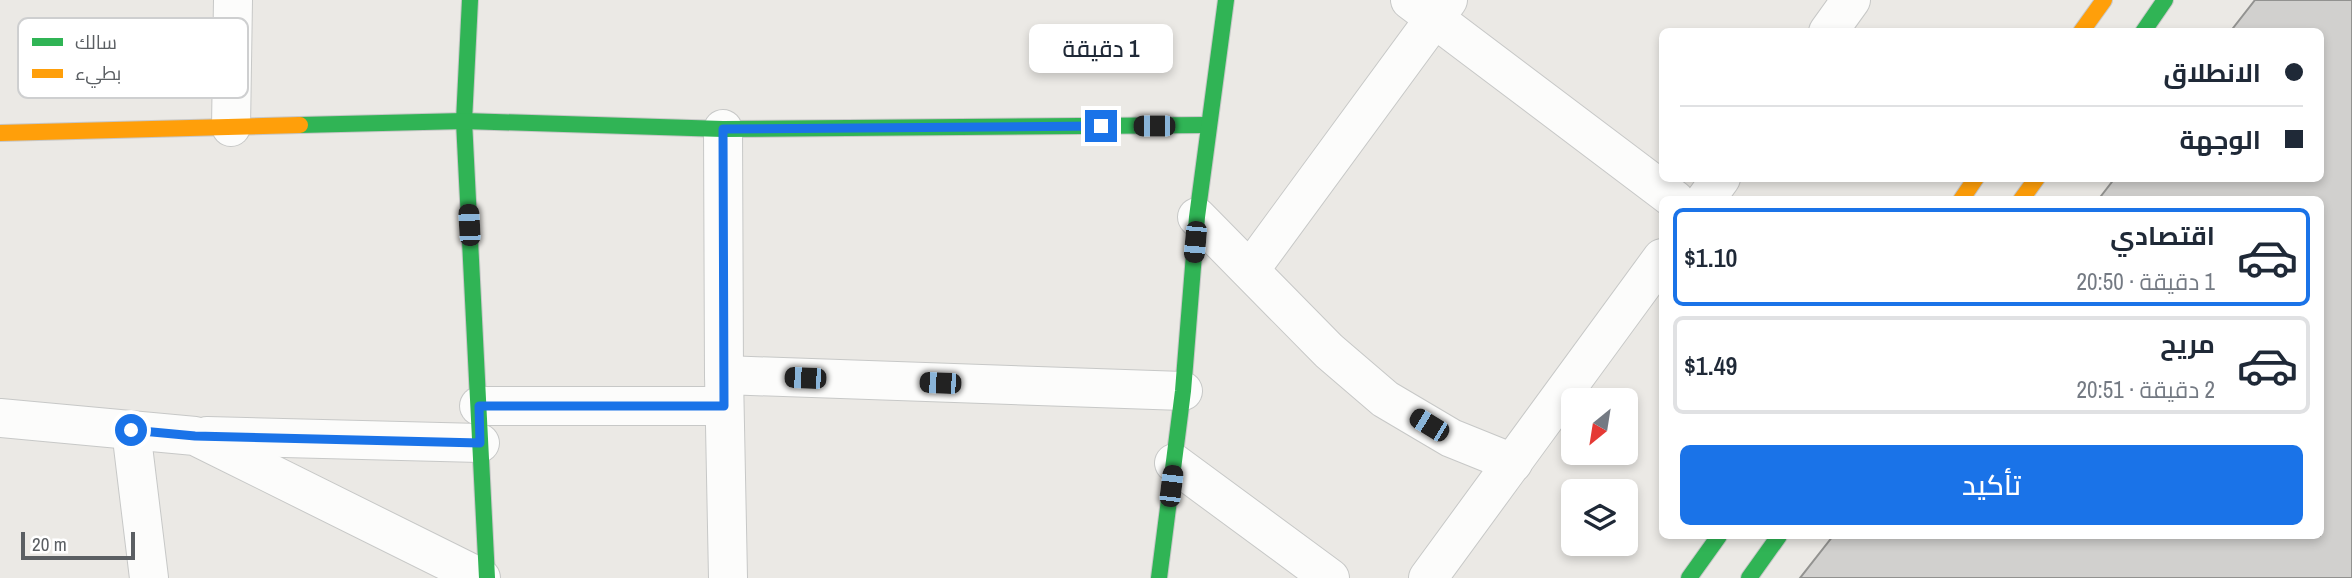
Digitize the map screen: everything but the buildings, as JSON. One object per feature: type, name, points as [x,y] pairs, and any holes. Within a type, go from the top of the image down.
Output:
[{"type":"main road","points":[[470,0],[464,121],[487,578]]},
{"type":"main road","points":[[1159,578],[1183,391],[1197,216],[1226,0]]},
{"type":"main road","points":[[2084,28],[2104,0]]},
{"type":"main road","points":[[2146,28],[2165,0]]},
{"type":"main road","points":[[0,133],[464,121],[723,129],[1208,125]]},
{"type":"main road","points":[[1689,578],[1717,539]]},
{"type":"main road","points":[[1749,578],[1777,539]]},
{"type":"street","points":[[233,0],[233,18]]},
{"type":"street","points":[[1831,28],[1851,0]]},
{"type":"street","points":[[1250,270],[1431,6],[1670,196]]},
{"type":"street","points":[[231,98],[231,127]]},
{"type":"street","points":[[723,129],[727,578]]},
{"type":"street","points":[[1197,216],[1329,351],[1385,399],[1451,438],[1513,463]]},
{"type":"street","points":[[1428,578],[1659,262]]},
{"type":"street","points":[[0,418],[195,436],[479,425],[724,390],[1183,391]]},
{"type":"street","points":[[131,430],[149,578]]},
{"type":"street","points":[[195,436],[481,578]]},
{"type":"street","points":[[1174,463],[1330,578]]},
{"type":"traffic: fast","points":[[470,0],[464,121],[487,578]]},
{"type":"traffic: fast","points":[[1159,578],[1183,391],[1197,217],[1226,0]]},
{"type":"traffic: fast","points":[[2146,28],[2165,0]]},
{"type":"traffic: fast","points":[[300,125],[464,121],[723,129],[1208,125]]},
{"type":"traffic: fast","points":[[1689,578],[1717,539]]},
{"type":"traffic: fast","points":[[1749,578],[1777,539]]},
{"type":"traffic: slow","points":[[2084,28],[2104,0]]},
{"type":"traffic: slow","points":[[0,133],[300,125]]},
{"type":"traffic: slow","points":[[1964,196],[1973,182]]},
{"type":"traffic: slow","points":[[2024,196],[2034,182]]},
{"type":"route","points":[[131,430],[195,436],[480,443],[479,406],[724,406],[723,129],[1101,126]]}]
